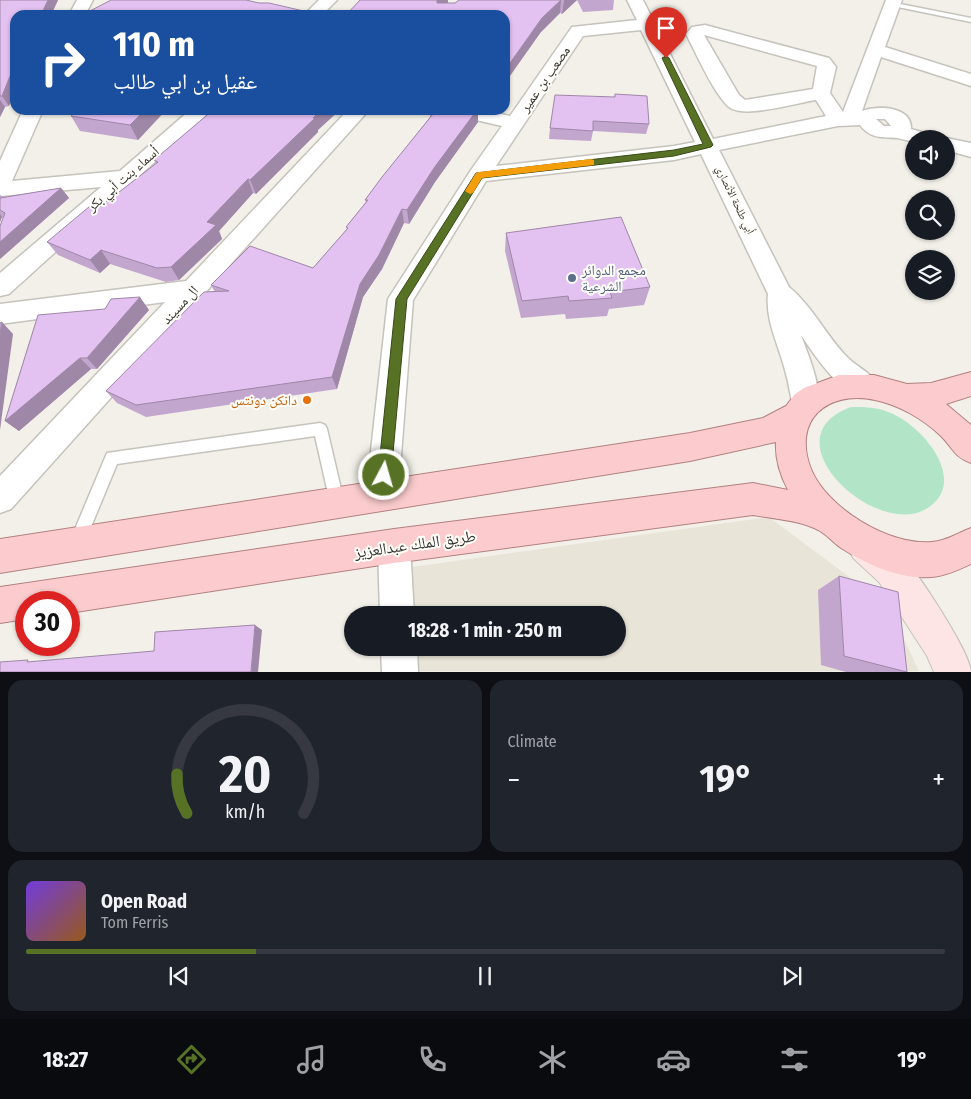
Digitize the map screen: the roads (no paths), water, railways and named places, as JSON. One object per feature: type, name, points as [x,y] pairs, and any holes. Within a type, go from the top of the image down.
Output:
[{"type":"main road","points":[[907,397],[931,396],[971,384]]},
{"type":"main road","points":[[0,556],[382,494],[690,447],[768,431],[801,410],[811,398],[834,387],[863,385],[890,390],[907,397],[944,419],[966,441],[971,449]]},
{"type":"main road","points":[[801,410],[790,438],[794,464],[807,492],[843,528],[891,570],[940,643],[955,672]]},
{"type":"main road","name":"طريق الملك عبدالعزيز","points":[[0,606],[394,546],[753,499],[796,507],[843,528],[891,555],[925,560],[955,555],[971,545]]},
{"type":"street","points":[[318,10],[329,0]]},
{"type":"street","name":"أبي طلحة الأنصاري","points":[[635,0],[649,24],[780,294],[794,306],[837,365],[863,385]]},
{"type":"street","points":[[851,119],[875,49],[894,2]]},
{"type":"street","name":"مصعب بن عمير","points":[[382,494],[401,299],[479,175],[578,31],[649,24]]},
{"type":"street","points":[[705,30],[823,62],[827,67],[820,93],[749,106],[740,105],[731,99],[695,34],[698,31],[705,30]]},
{"type":"street","points":[[875,49],[971,80]]},
{"type":"street","points":[[908,61],[971,74]]},
{"type":"street","points":[[820,93],[851,119]]},
{"type":"street","points":[[479,175],[674,153],[875,113],[891,115],[902,124],[902,128],[896,132],[905,134]]},
{"type":"street","points":[[0,184],[31,115]]},
{"type":"street","name":"أسماء بنت أبي بكر","points":[[0,287],[196,115]]},
{"type":"street","name":"ال مسيند","points":[[0,498],[354,115]]},
{"type":"street","points":[[479,115],[515,123]]},
{"type":"street","points":[[955,146],[971,150]]},
{"type":"street","points":[[0,189],[126,176]]},
{"type":"street","points":[[0,314],[195,289]]},
{"type":"street","name":"أبي طلحة الأنصاري","points":[[780,294],[779,309],[800,373],[801,410]]},
{"type":"street","points":[[394,546],[397,606]]},
{"type":"street","points":[[399,656],[400,672]]},
{"type":"lane","points":[[894,2],[971,20]]},
{"type":"lane","points":[[77,543],[112,458],[320,429],[337,502]]},
{"type":"place","name":"مجمع الدوائر الشرعية","points":[[572,278]]},
{"type":"place","name":"دانكن دونتس","points":[[307,400]]}]
